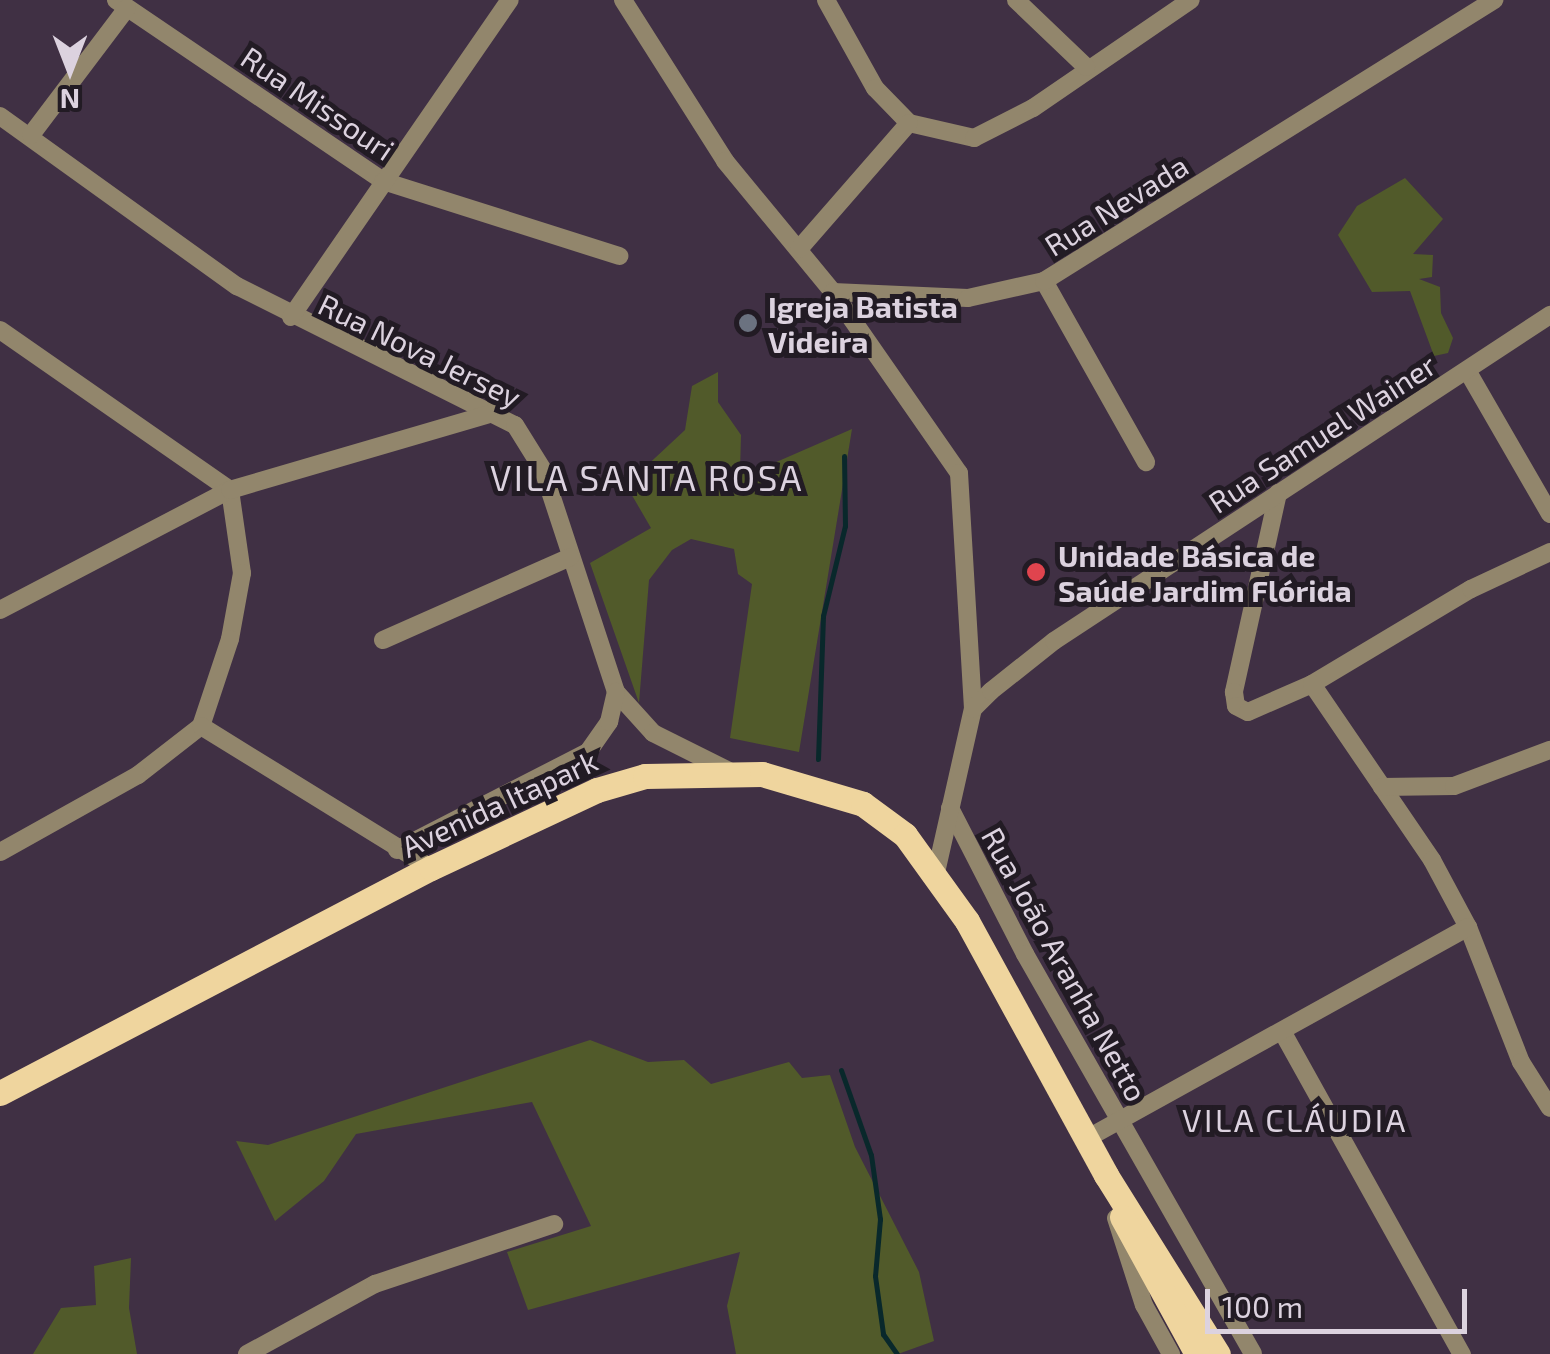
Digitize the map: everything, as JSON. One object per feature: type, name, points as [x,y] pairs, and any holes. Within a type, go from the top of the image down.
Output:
[{"type":"main road","name":"Avenida Itapark","points":[[0,1093],[431,868],[597,790],[645,776],[727,770],[762,774],[863,804],[905,835],[966,921],[1197,1354]]},
{"type":"main road","name":"Avenida Itapark","points":[[1175,1319],[1218,1354]]},
{"type":"street","points":[[291,317],[510,0]]},
{"type":"street","points":[[826,0],[875,88],[909,123],[955,137],[990,133],[1191,0]]},
{"type":"street","points":[[1016,0],[1086,67]]},
{"type":"street","name":"Rua Nevada","points":[[833,292],[968,298],[1044,281],[1494,0]]},
{"type":"street","points":[[626,1],[725,161],[833,292],[959,473],[973,709],[935,876]]},
{"type":"street","points":[[31,135],[122,4]]},
{"type":"street","name":"Rua Missouri","points":[[122,4],[383,181],[619,256]]},
{"type":"street","name":"Rua Nova Jersey","points":[[0,116],[172,242],[291,317],[498,412],[529,439],[616,692],[652,733],[727,770]]},
{"type":"street","points":[[798,249],[909,123]]},
{"type":"street","points":[[1044,281],[1146,462]]},
{"type":"street","name":"Rua Samuel Wainer","points":[[973,709],[1054,640],[1550,315]]},
{"type":"street","points":[[0,330],[230,490],[241,533],[240,603],[201,726],[138,775],[0,852]]},
{"type":"street","points":[[1468,372],[1550,514]]},
{"type":"street","points":[[0,610],[230,490],[498,412]]},
{"type":"street","points":[[1278,493],[1234,700],[1240,710],[1255,711],[1312,684],[1470,590],[1550,552]]},
{"type":"street","points":[[383,640],[570,556]]},
{"type":"street","points":[[1312,684],[1382,786],[1468,927],[1521,1062],[1550,1108]]},
{"type":"street","points":[[398,850],[588,752],[609,722],[616,692]]},
{"type":"street","points":[[609,722],[636,716]]},
{"type":"street","points":[[201,726],[431,868]]},
{"type":"street","points":[[1382,786],[1454,786],[1550,750]]},
{"type":"street","name":"Rua João Aranha Netto","points":[[950,808],[1252,1354]]},
{"type":"street","points":[[1086,1140],[1468,927]]},
{"type":"street","points":[[1282,1032],[1462,1354]]},
{"type":"street","points":[[1110,1186],[1118,1232],[1175,1319],[1171,1354]]},
{"type":"street","points":[[247,1354],[400,1274],[554,1224]]},
{"type":"green space","points":[[1405,178],[1443,219],[1413,254],[1433,255],[1432,277],[1419,279],[1440,287],[1441,313],[1453,338],[1448,353],[1434,356],[1410,291],[1372,292],[1338,235],[1357,206]]},
{"type":"green space","points":[[718,372],[718,402],[741,435],[740,471],[751,473],[852,429],[799,752],[730,738],[752,584],[738,574],[734,549],[691,539],[672,550],[649,580],[639,703],[590,563],[651,528],[626,485],[685,430],[692,386]]},
{"type":"green space","points":[[590,1040],[648,1062],[684,1060],[711,1084],[789,1062],[802,1078],[830,1075],[855,1147],[919,1272],[934,1341],[898,1354],[736,1354],[727,1306],[740,1252],[528,1310],[507,1252],[591,1226],[532,1102],[356,1134],[324,1181],[275,1221],[236,1141],[268,1145]]},
{"type":"green space","points":[[131,1258],[129,1308],[137,1354],[33,1354],[61,1308],[96,1305],[94,1266]]},
{"type":"waterway","points":[[818,759],[823,616],[845,526],[844,456]]},
{"type":"waterway","points":[[841,1070],[871,1155],[880,1219],[875,1276],[883,1334],[897,1354]]},
{"type":"place","name":"Igreja Batista Videira","points":[[748,323]]},
{"type":"place","name":"Unidade Básica de Saúde Jardim Flórida","points":[[1036,572]]},
{"type":"district","name":"VILA SANTA ROSA","points":[[647,477]]},
{"type":"district","name":"VILA CLÁUDIA","points":[[1295,1119]]}]
